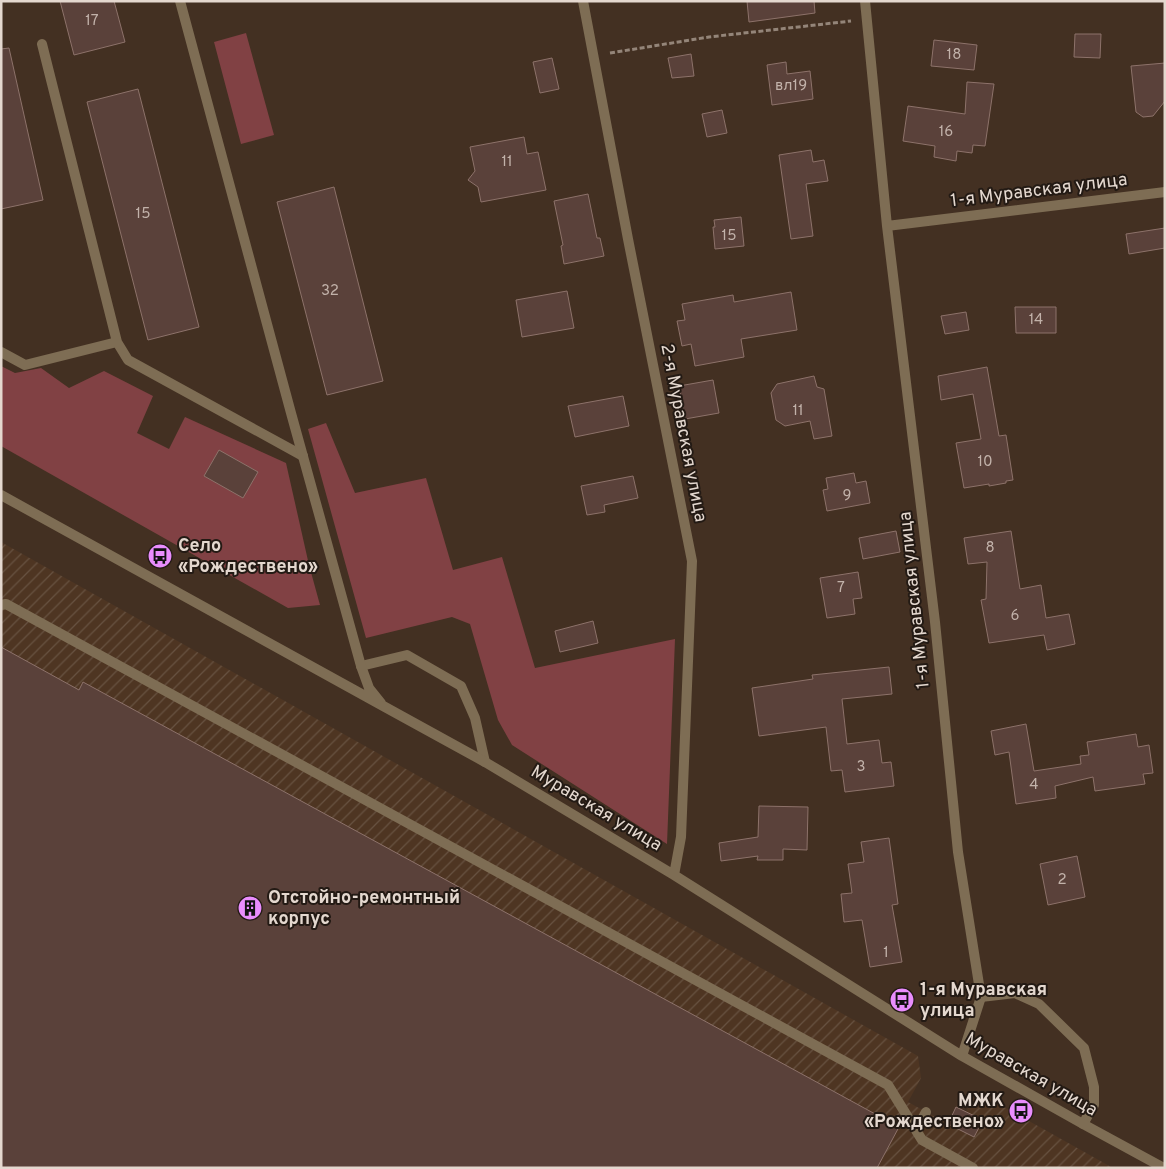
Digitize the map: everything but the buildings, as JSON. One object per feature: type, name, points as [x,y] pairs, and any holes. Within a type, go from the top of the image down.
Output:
[{"type":"street","points":[[180,1],[290,413],[361,666],[369,688],[384,707]]},
{"type":"street","name":"2-я Муравская улица","points":[[583,1],[692,561],[681,837],[674,875]]},
{"type":"street","name":"1-я Муравская улица","points":[[865,1],[887,226],[935,622],[958,852],[981,997],[962,1056]]},
{"type":"street","points":[[42,44],[117,342],[128,360],[303,456]]},
{"type":"street","name":"1-я Муравская улица","points":[[887,226],[1165,192]]},
{"type":"street","points":[[1,352],[25,365],[117,342]]},
{"type":"street","name":"Муравская улица","points":[[1,495],[485,762],[674,875],[962,1056],[1164,1168]]},
{"type":"street","points":[[1,605],[6,604],[888,1085],[922,1140],[973,1168]]},
{"type":"street","points":[[361,666],[407,655],[461,686],[475,718],[485,762]]},
{"type":"street","points":[[981,997],[1015,993],[1039,1004],[1084,1048],[1094,1087],[1094,1105],[1084,1124]]},
{"type":"street","points":[[916,1130],[926,1112]]},
{"type":"path","points":[[606,53],[709,37],[867,20]]},
{"type":"shaded area","points":[[246,33],[274,135],[241,144],[214,42]]},
{"type":"shaded area","points":[[1,366],[15,373],[41,368],[69,388],[104,371],[153,396],[137,433],[169,449],[185,417],[286,463],[320,605],[288,608],[1,446]]},
{"type":"shaded area","points":[[326,423],[355,493],[426,478],[453,570],[502,557],[535,668],[675,639],[667,844],[512,745],[498,720],[470,624],[452,617],[366,638],[308,429]]},
{"type":"shaded area","name":"Отстойно-ремонтный корпус","points":[[1,542],[918,1056],[921,1078],[908,1102],[948,1124],[956,1107],[966,1112],[977,1092],[1113,1168],[1,1168]]},
{"type":"place","name":"Село «Рождествено»","points":[[160,556]]},
{"type":"place","name":"Отстойно-ремонтный корпус","points":[[250,908]]},
{"type":"place","name":"1-я Муравская улица","points":[[902,1000]]},
{"type":"place","name":"МЖК «Рождествено»","points":[[1021,1111]]}]
